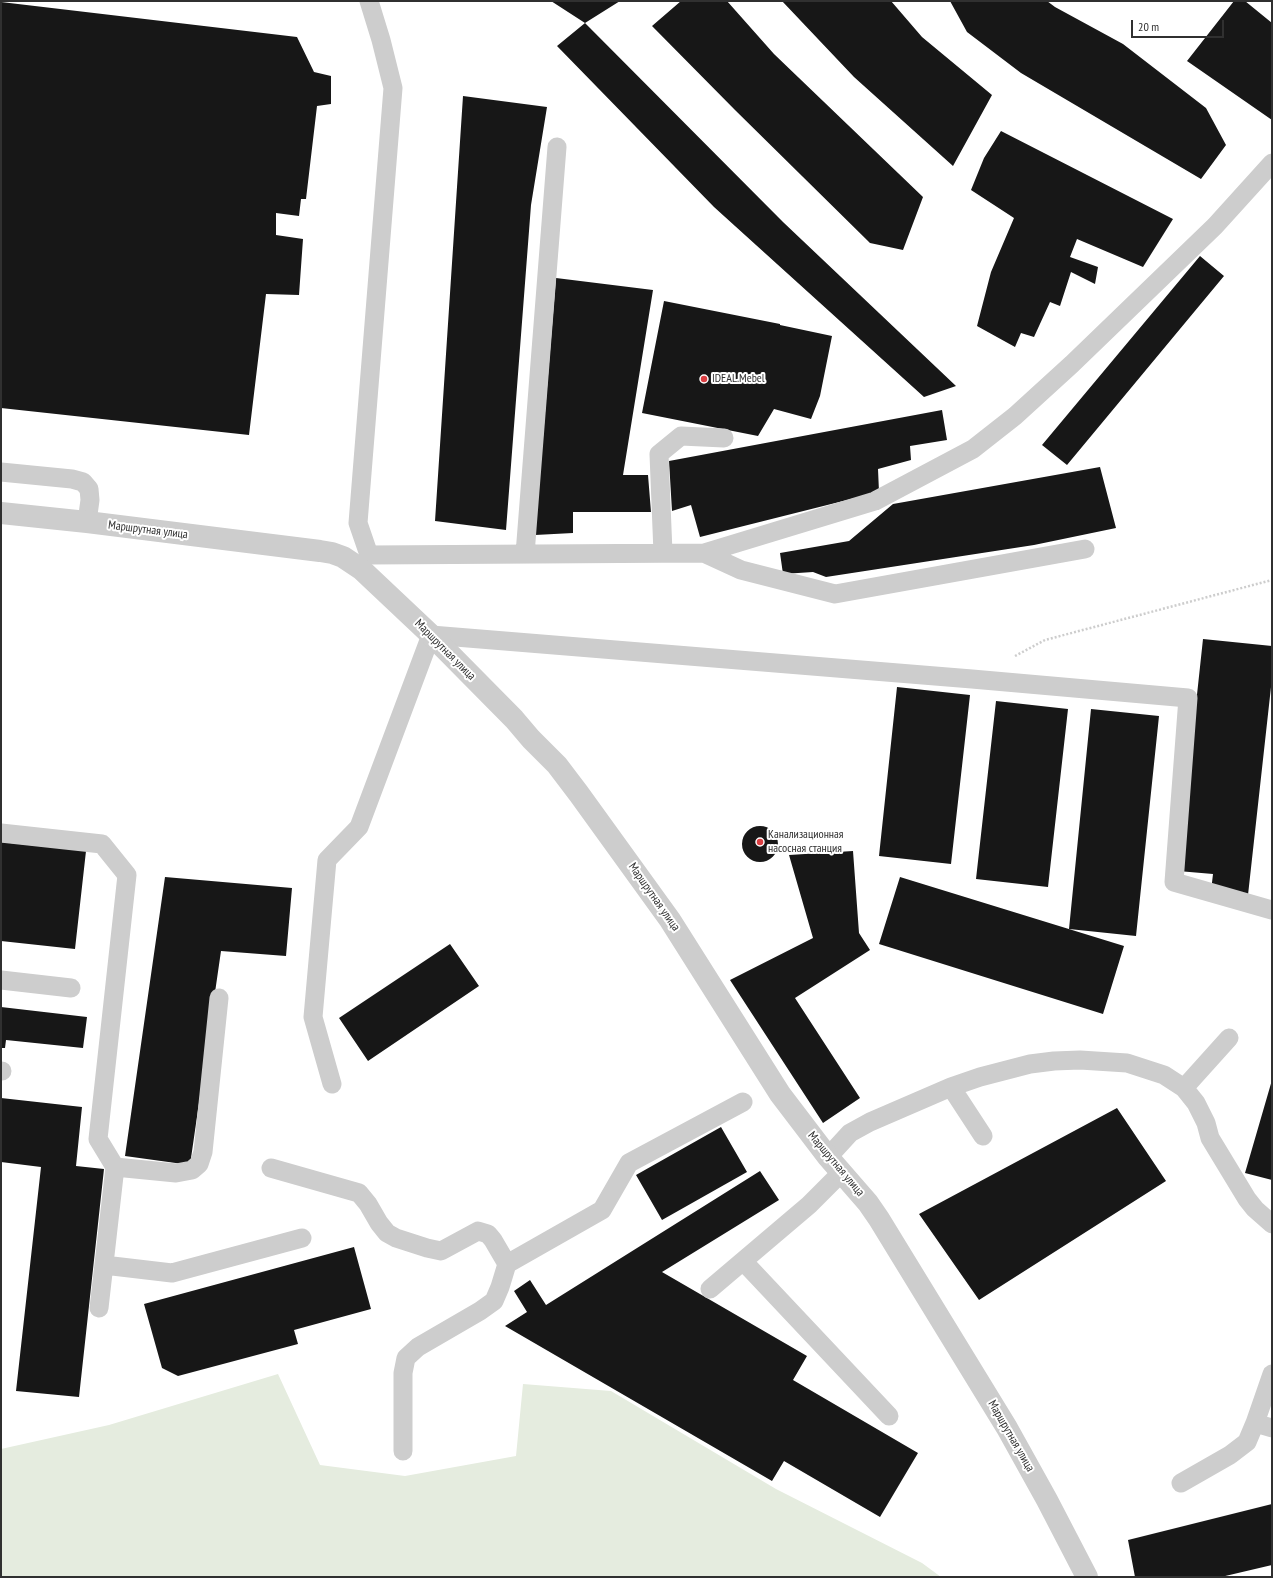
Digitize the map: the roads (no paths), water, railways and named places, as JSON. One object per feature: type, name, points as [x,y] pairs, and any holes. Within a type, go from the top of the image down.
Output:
[{"type":"street","name":"Маршрутная улица","points":[[1,514],[87,522],[320,550],[343,557],[364,561],[431,635],[514,719],[557,766],[670,920],[780,1094],[834,1165],[868,1202],[879,1218],[1007,1428],[1047,1500],[1086,1577]]},
{"type":"lane","points":[[369,1],[393,88],[358,523],[364,561],[525,554],[704,553],[875,501],[973,449],[1015,416],[1072,364],[1215,226],[1272,163]]},
{"type":"lane","points":[[525,554],[556,147]]},
{"type":"lane","points":[[664,553],[659,454],[681,436],[724,438]]},
{"type":"lane","points":[[1,472],[72,479],[83,482],[89,489],[90,500],[87,522]]},
{"type":"lane","points":[[704,553],[741,570],[835,594],[1085,549]]},
{"type":"lane","points":[[332,1084],[313,1017],[327,860],[359,827],[431,635],[964,678],[1188,698],[1174,882],[1272,910]]},
{"type":"lane","points":[[1,833],[102,844],[127,875],[98,1139],[115,1167],[99,1308]]},
{"type":"lane","points":[[1,980],[71,988]]},
{"type":"lane","points":[[115,1167],[176,1173],[192,1170],[199,1164],[203,1152],[219,998]]},
{"type":"lane","points":[[1184,1088],[1228,1038]]},
{"type":"lane","points":[[710,1289],[810,1205],[834,1165],[850,1133],[870,1122],[951,1087],[980,1077],[1030,1064],[1080,1060],[1127,1063],[1164,1075],[1184,1088],[1196,1103],[1206,1123],[1210,1138],[1248,1200],[1254,1209],[1272,1224]]},
{"type":"lane","points":[[951,1087],[983,1136]]},
{"type":"lane","points":[[403,1451],[403,1373],[406,1358],[418,1347],[480,1311],[494,1301],[507,1264],[602,1210],[629,1163],[743,1102]]},
{"type":"lane","points":[[271,1168],[359,1193],[387,1233],[396,1238],[427,1248],[440,1250],[478,1231],[488,1234],[507,1264]]},
{"type":"lane","points":[[104,1265],[172,1273],[302,1238]]},
{"type":"lane","points":[[743,1261],[889,1416]]},
{"type":"lane","points":[[1180,1483],[1230,1455],[1264,1426],[1272,1374]]},
{"type":"place","name":"IDEAL.Mebel","points":[[704,379]]},
{"type":"place","name":"Канализационная насосная станция","points":[[760,842]]}]
